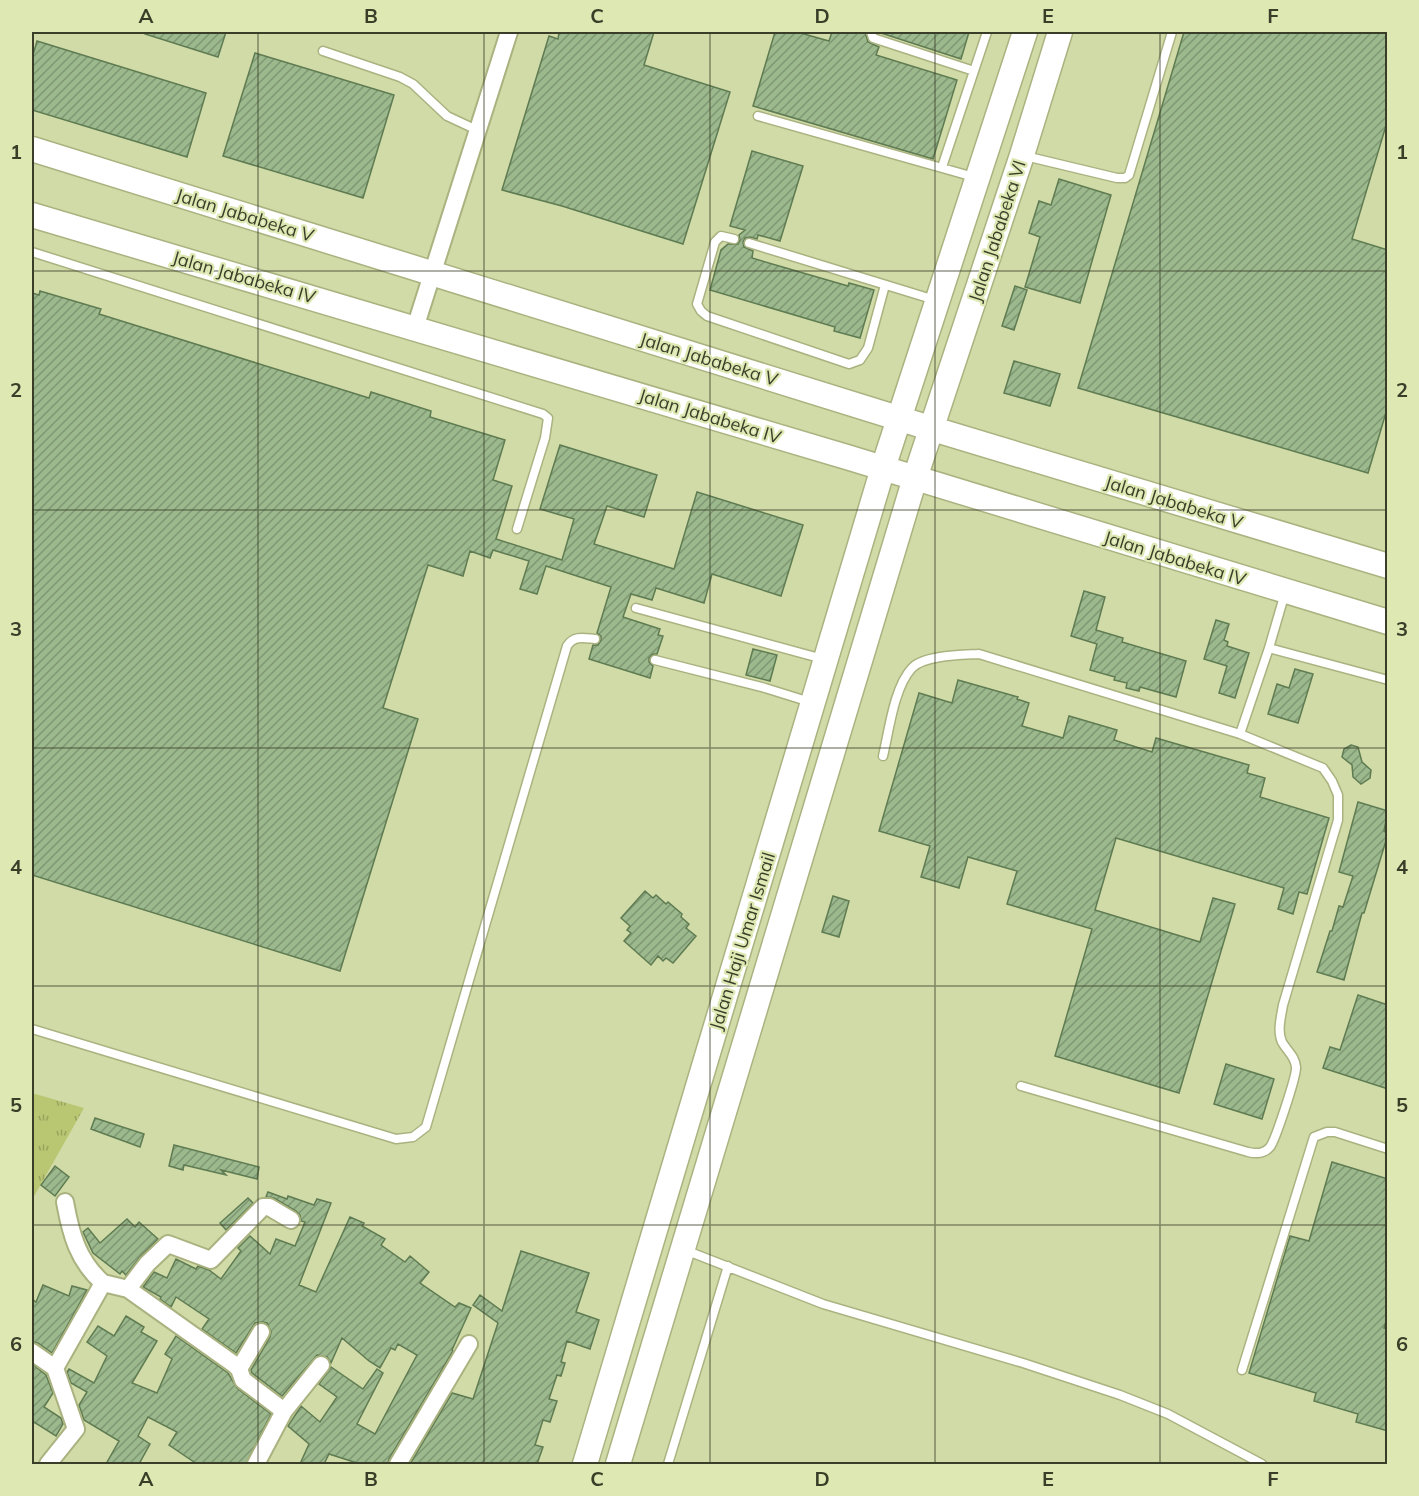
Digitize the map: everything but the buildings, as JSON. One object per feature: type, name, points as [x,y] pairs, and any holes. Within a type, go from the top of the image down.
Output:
[{"type":"street","points":[[415,328],[509,32]]},
{"type":"street","name":"Jalan Jababeka VI","points":[[901,419],[1025,32]]},
{"type":"street","name":"Jalan Jababeka VI","points":[[933,429],[1060,32]]},
{"type":"street","name":"Jalan Jababeka V","points":[[32,148],[933,429],[1388,566]]},
{"type":"street","name":"Jalan Jababeka IV","points":[[32,215],[884,468],[1388,622]]},
{"type":"street","name":"Jalan Haji Umar Ismail","points":[[585,1464],[884,468],[901,419]]},
{"type":"street","name":"Jalan Haji Umar Ismail","points":[[618,1464],[915,478],[933,429]]},
{"type":"street","points":[[65,1202],[71,1231],[86,1266],[104,1283],[128,1289],[238,1369],[243,1380],[284,1411]]},
{"type":"street","points":[[128,1289],[147,1264],[168,1244],[211,1260],[263,1207],[269,1207],[291,1220]]},
{"type":"street","points":[[55,1368],[104,1283]]},
{"type":"street","points":[[238,1369],[261,1332]]},
{"type":"street","points":[[398,1464],[469,1344]]},
{"type":"street","points":[[32,1352],[55,1368],[76,1429],[48,1464]]},
{"type":"street","points":[[256,1464],[284,1411],[321,1365]]},
{"type":"lane","points":[[871,32],[873,38],[974,71]]},
{"type":"lane","points":[[942,167],[987,32]]},
{"type":"lane","points":[[1022,155],[1117,178],[1125,178],[1129,175],[1172,32]]},
{"type":"lane","points":[[323,51],[400,77],[412,84],[447,116],[477,130]]},
{"type":"lane","points":[[758,116],[978,178]]},
{"type":"lane","points":[[734,239],[721,236],[715,242],[697,304],[700,311],[707,316],[849,364],[860,360],[868,348],[885,285]]},
{"type":"lane","points":[[749,243],[939,301]]},
{"type":"lane","points":[[32,252],[543,414],[548,418],[544,438],[517,529]]},
{"type":"lane","points":[[1240,734],[1286,591]]},
{"type":"lane","points":[[636,608],[826,660]]},
{"type":"lane","points":[[32,1029],[396,1139],[413,1137],[426,1127],[567,646],[576,638],[595,639]]},
{"type":"lane","points":[[1269,648],[1388,680]]},
{"type":"lane","points":[[883,756],[900,687],[913,667],[944,655],[979,654],[1240,734],[1323,768],[1338,795],[1338,820],[1283,1005],[1279,1030],[1282,1042],[1292,1054],[1296,1067],[1272,1145],[1262,1153],[1248,1152],[1021,1086]]},
{"type":"lane","points":[[655,660],[765,688],[813,703]]},
{"type":"lane","points":[[1242,1370],[1314,1137],[1327,1132],[1335,1132],[1388,1149]]},
{"type":"lane","points":[[683,1249],[823,1304],[1023,1363],[1120,1395],[1168,1414],[1262,1464]]},
{"type":"lane","points":[[668,1464],[728,1266]]},
{"type":"green space","points":[[32,1093],[84,1108],[32,1200]]}]
